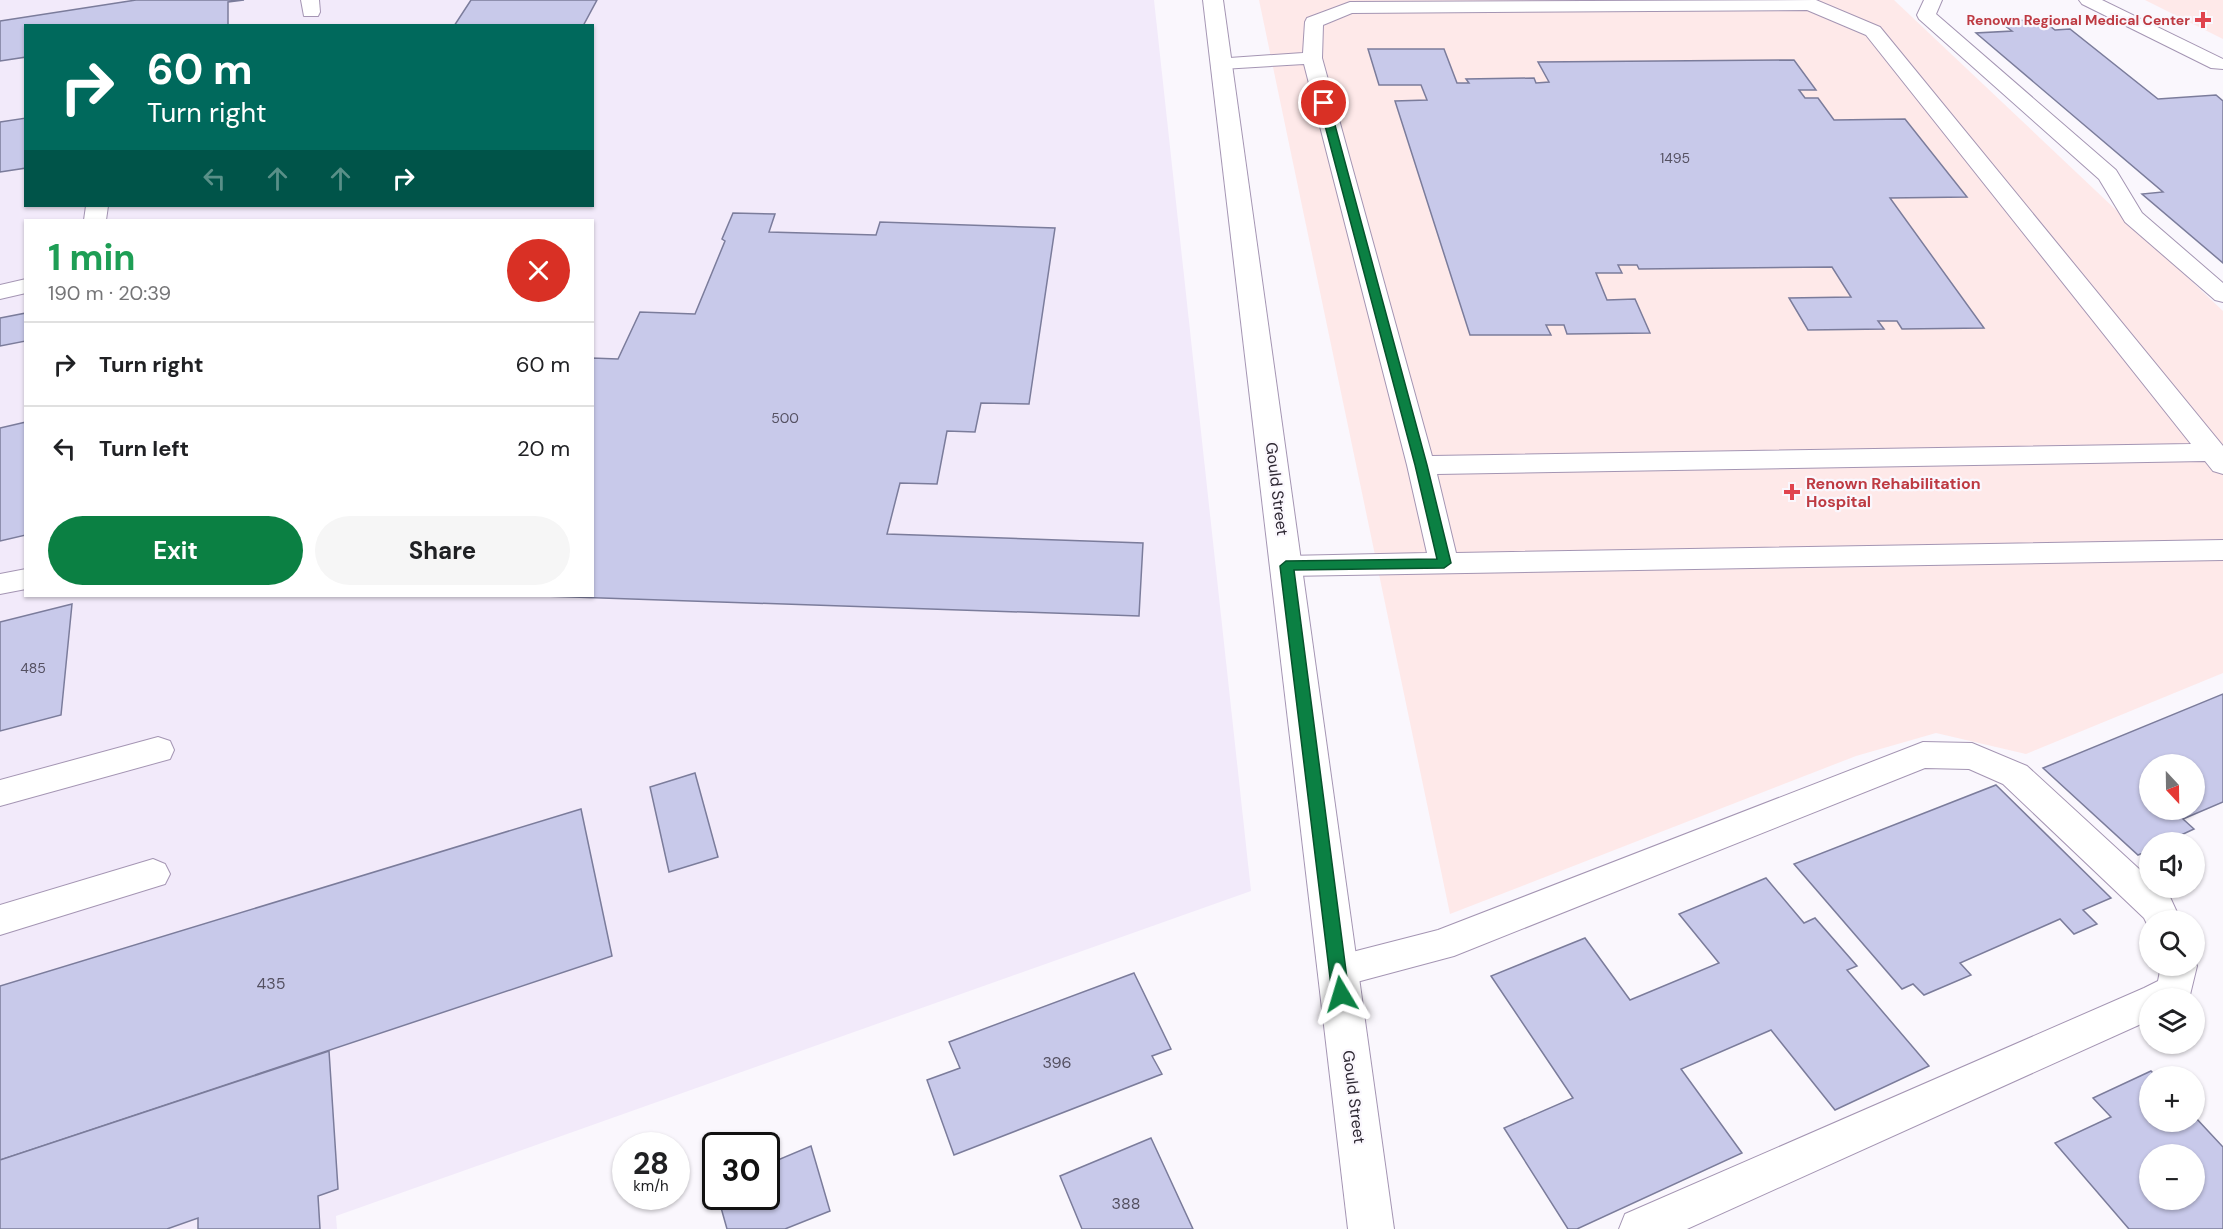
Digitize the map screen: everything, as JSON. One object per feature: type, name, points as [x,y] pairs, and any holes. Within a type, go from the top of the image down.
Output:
[{"type":"street","name":"Gould Street","points":[[1214,0],[1371,1229]]},
{"type":"lane","points":[[1933,0],[1926,15],[2108,175],[2133,218],[2223,295]]},
{"type":"lane","points":[[2088,0],[2218,64]]},
{"type":"lane","points":[[1444,563],[1421,465],[1312,58],[1314,22],[1350,8],[1810,4],[1873,31],[2220,457]]},
{"type":"lane","points":[[1222,63],[1312,58]]},
{"type":"lane","points":[[0,292],[24,286]]},
{"type":"lane","points":[[1421,465],[2220,457]]},
{"type":"lane","points":[[1286,566],[2223,550]]},
{"type":"lane","points":[[0,584],[24,579]]},
{"type":"lane","points":[[0,793],[158,750]]},
{"type":"lane","points":[[1338,971],[1441,945],[1923,755],[1972,756],[2014,775],[2158,910]]},
{"type":"lane","points":[[0,920],[153,874]]},
{"type":"lane","points":[[1640,1229],[2139,1007]]},
{"type":"shaded area","points":[[0,0],[1154,0],[1251,891],[336,1216],[337,1229],[0,1229]]},
{"type":"shaded area","name":"Renown Rehabilitation Hospital","points":[[1259,0],[1894,0],[2223,311],[2223,673],[2026,754],[1936,733],[1856,756],[1450,914]]},
{"type":"shaded area","name":"Renown Regional Medical Center","points":[[2145,0],[2223,0],[2223,39]]},
{"type":"building","points":[[136,0],[244,0],[228,2],[228,24],[24,24],[24,57],[0,61],[0,21]]},
{"type":"building","points":[[471,0],[597,0],[584,24],[455,24]]},
{"type":"building","points":[[2041,19],[2055,30],[2070,29],[2158,99],[2216,95],[2223,101],[2223,263],[2142,194],[2163,192],[1976,33],[2012,31],[2000,22]]},
{"type":"building","points":[[1368,49],[1444,49],[1457,83],[1469,83],[1466,79],[1534,78],[1536,83],[1549,82],[1538,62],[1794,60],[1816,90],[1799,90],[1805,98],[1818,98],[1834,120],[1905,119],[1967,197],[1890,198],[1984,328],[1902,329],[1897,321],[1878,321],[1884,329],[1808,330],[1789,298],[1851,297],[1832,267],[1639,269],[1637,265],[1618,265],[1622,273],[1596,273],[1607,300],[1635,299],[1650,333],[1567,334],[1564,325],[1546,325],[1551,335],[1470,335],[1395,101],[1427,100],[1421,85],[1379,85]]},
{"type":"building","points":[[24,118],[24,168],[0,172],[0,122]]},
{"type":"building","points":[[733,213],[775,214],[769,232],[876,235],[880,222],[1055,228],[1029,404],[981,403],[975,432],[947,431],[937,484],[900,483],[887,534],[1143,543],[1139,616],[573,597],[594,597],[594,358],[618,359],[640,312],[695,314],[725,241],[722,239]]},
{"type":"building","points":[[24,313],[24,341],[0,346],[0,318]]},
{"type":"building","points":[[24,422],[24,535],[0,541],[0,428]]},
{"type":"building","points":[[72,604],[61,715],[0,731],[0,622]]},
{"type":"building","points":[[2223,694],[2223,802],[2205,810],[2205,754],[2139,754],[2139,820],[2184,820],[2194,829],[2188,832],[2139,832],[2138,855],[2043,768]]},
{"type":"building","points":[[695,773],[718,857],[669,872],[650,787]]},
{"type":"building","points":[[1996,785],[2111,898],[2083,910],[2097,924],[2074,934],[2060,919],[1960,963],[1971,975],[1924,995],[1913,984],[1902,989],[1794,864]]},
{"type":"building","points":[[581,809],[612,956],[0,1160],[0,986]]},
{"type":"building","points":[[1766,878],[1804,923],[1815,918],[1857,966],[1847,970],[1929,1066],[1835,1110],[1771,1030],[1681,1069],[1742,1153],[1577,1229],[1568,1229],[1504,1128],[1573,1098],[1491,976],[1585,938],[1630,1000],[1719,963],[1679,914]]},
{"type":"building","points":[[1134,973],[1171,1049],[1152,1056],[1162,1074],[954,1155],[927,1080],[960,1068],[949,1042]]},
{"type":"building","points":[[329,1051],[338,1189],[318,1196],[320,1229],[198,1229],[198,1218],[167,1229],[0,1229],[0,1160]]},
{"type":"building","points":[[2139,1077],[2139,1132],[2205,1132],[2205,1128],[2223,1147],[2223,1229],[2129,1229],[2055,1143],[2111,1117],[2093,1098]]},
{"type":"building","points":[[1151,1138],[1193,1229],[1082,1229],[1060,1176]]},
{"type":"building","points":[[811,1146],[830,1211],[785,1229],[727,1229],[722,1210],[780,1210],[780,1159]]},
{"type":"place","name":"Renown Regional Medical Center","points":[[2203,20]]},
{"type":"place","name":"Renown Rehabilitation Hospital","points":[[1792,492]]},
{"type":"route","points":[[1324,103],[1421,465],[1444,563],[1286,566],[1341,994]]}]
